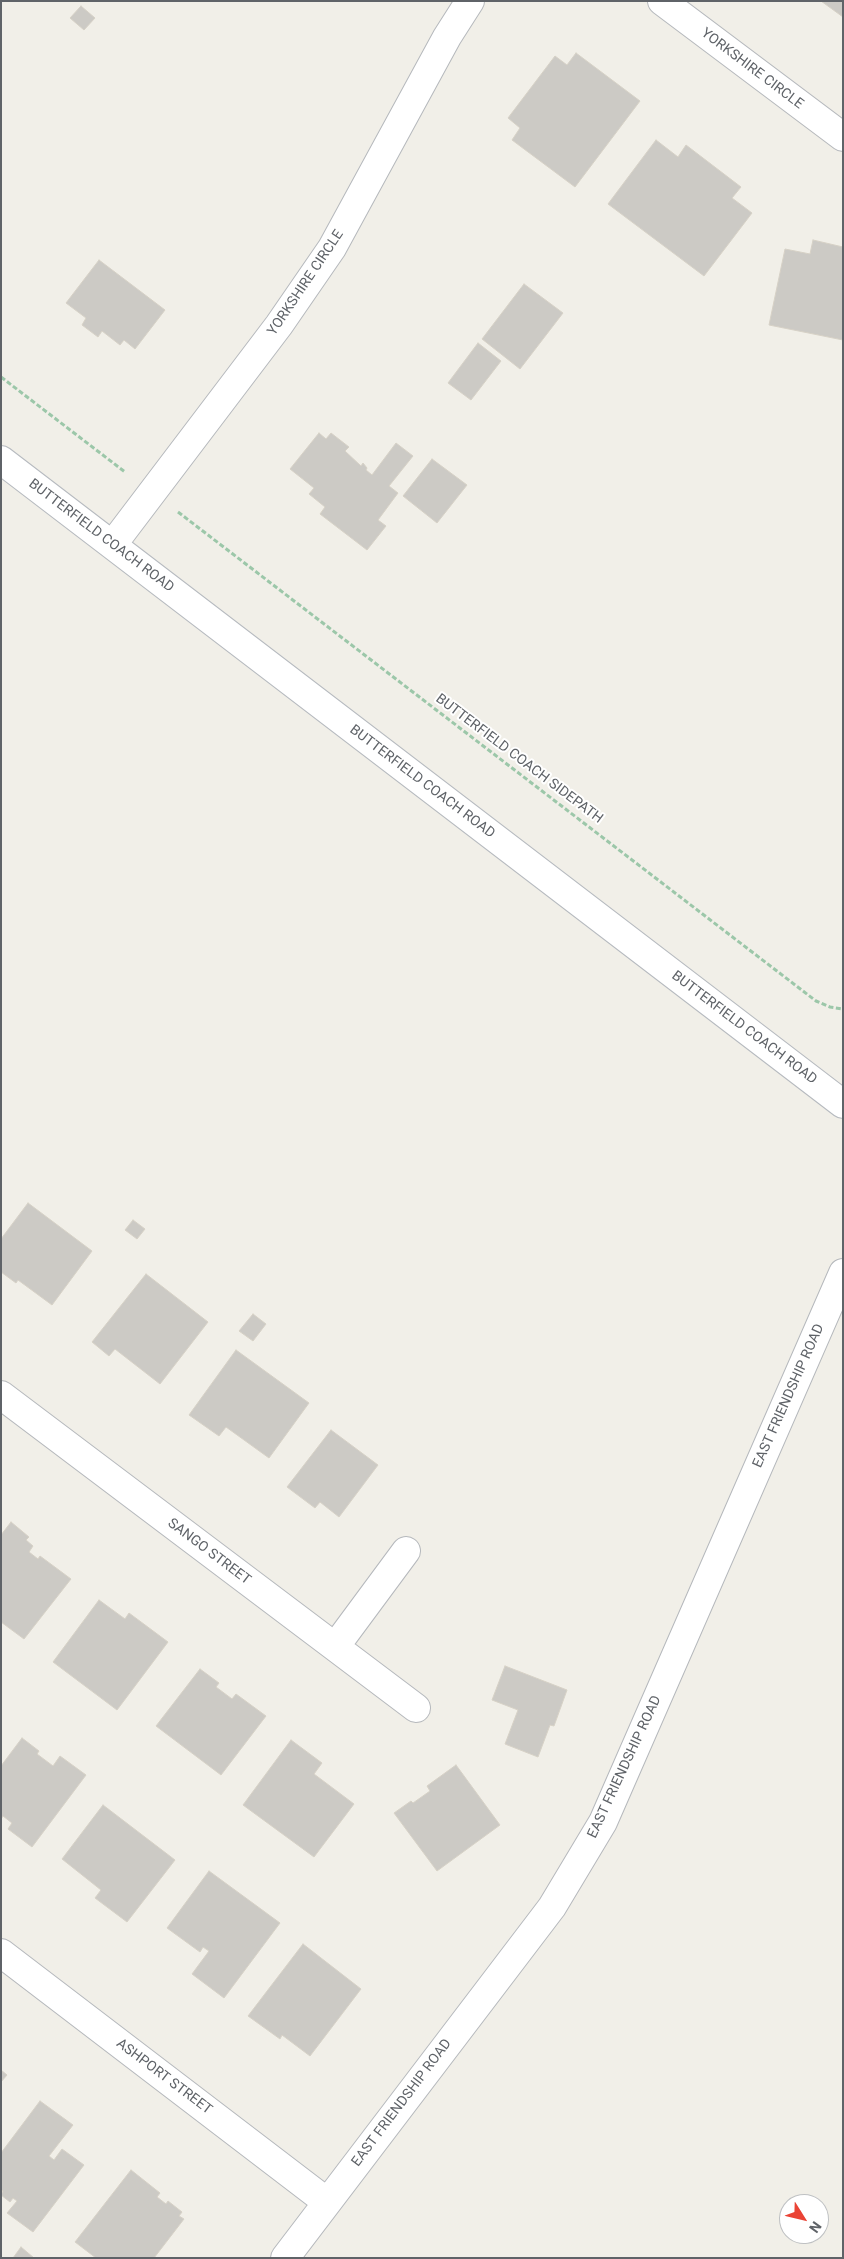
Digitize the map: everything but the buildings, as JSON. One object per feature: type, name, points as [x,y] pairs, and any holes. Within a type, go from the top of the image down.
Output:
[{"type":"street","name":"YORKSHIRE CIRCLE","points":[[113,544],[279,325],[332,248],[447,37],[470,1]]},
{"type":"street","name":"YORKSHIRE CIRCLE","points":[[662,1],[843,137]]},
{"type":"street","name":"BUTTERFIELD COACH ROAD","points":[[1,460],[843,1104]]},
{"type":"street","name":"EAST FRIENDSHIP ROAD","points":[[286,2258],[552,1907],[603,1822],[843,1273]]},
{"type":"street","name":"SANGO STREET","points":[[1,1395],[416,1708]]},
{"type":"street","points":[[335,1647],[406,1551]]},
{"type":"street","name":"ASHPORT STREET","points":[[1,1953],[327,2202]]},
{"type":"path","points":[[1,377],[119,467]]},
{"type":"path","name":"BUTTERFIELD COACH SIDEPATH","points":[[187,519],[816,1001],[830,1007],[843,1009]]}]
